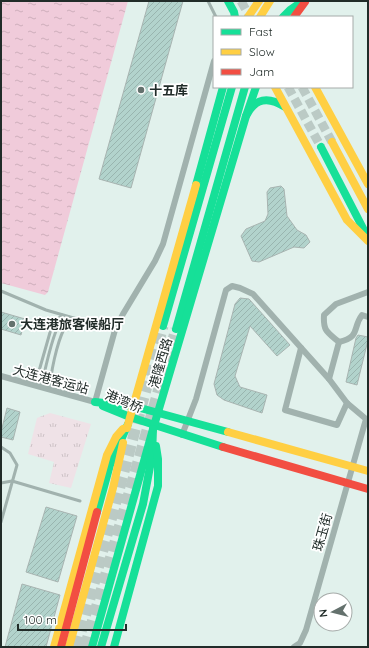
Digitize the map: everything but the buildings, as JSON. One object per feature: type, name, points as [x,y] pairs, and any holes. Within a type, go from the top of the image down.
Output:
[{"type":"main road","points":[[228,1],[235,16]]},
{"type":"main road","points":[[249,16],[259,1]]},
{"type":"main road","points":[[261,16],[270,1]]},
{"type":"main road","points":[[284,16],[304,1]]},
{"type":"main road","points":[[291,16],[304,1]]},
{"type":"main road","points":[[295,16],[304,1]]},
{"type":"main road","name":"港隆西路","points":[[69,647],[113,488],[129,420],[222,88]]},
{"type":"main road","points":[[163,326],[232,88]]},
{"type":"main road","points":[[176,329],[245,88]]},
{"type":"main road","name":"港隆西路","points":[[92,647],[154,427],[246,116],[256,88]]},
{"type":"main road","points":[[276,88],[347,220],[368,241]]},
{"type":"main road","points":[[316,88],[368,184]]},
{"type":"main road","points":[[246,116],[254,104],[261,100],[274,101],[286,108]]},
{"type":"main road","points":[[332,142],[368,209]]},
{"type":"main road","points":[[321,147],[368,238]]},
{"type":"main road","name":"港湾桥","points":[[95,402],[133,406],[368,472]]},
{"type":"main road","name":"港湾桥","points":[[95,402],[129,420],[368,489]]},
{"type":"main road","points":[[54,647],[107,455],[116,438],[129,420]]},
{"type":"main road","points":[[61,647],[110,465],[129,420]]},
{"type":"main road","points":[[101,647],[142,504],[152,456],[154,427]]},
{"type":"main road","points":[[114,647],[158,486],[158,459],[154,427]]},
{"type":"street","points":[[95,402],[115,330],[122,314],[155,261],[163,244],[213,65]]},
{"type":"street","points":[[182,435],[196,399],[226,290],[232,286],[253,294],[329,379],[347,403],[337,426],[285,410],[301,348]]},
{"type":"street","points":[[339,342],[326,331],[323,325],[324,315],[336,304],[368,292]]},
{"type":"street","points":[[339,342],[348,340],[355,333],[359,319],[362,315],[368,317]]},
{"type":"street","points":[[329,379],[339,342]]},
{"type":"street","name":"大连港客运站","points":[[1,376],[95,402]]},
{"type":"street","name":"珠玉街","points":[[294,647],[300,642],[306,630],[366,419],[347,403]]},
{"type":"lane","points":[[208,1],[216,16]]},
{"type":"lane","points":[[1,291],[46,310],[115,330]]},
{"type":"lane","points":[[34,386],[50,329],[62,315]]},
{"type":"lane","points":[[41,388],[57,329],[69,317]]},
{"type":"lane","points":[[51,390],[51,374],[62,335],[67,324],[76,319]]},
{"type":"lane","points":[[1,447],[10,453],[17,466],[1,522]]},
{"type":"lane","points":[[1,483],[12,481],[80,501]]},
{"type":"green space","points":[[50,413],[91,424],[71,488],[49,483],[54,462],[28,454],[37,418]]},
{"type":"water","points":[[1,1],[128,1],[48,292],[45,295],[1,283]]},
{"type":"tunnel","points":[[241,1],[249,16]]},
{"type":"tunnel","points":[[289,88],[321,147]]},
{"type":"tunnel","points":[[303,88],[332,142]]},
{"type":"tunnel","points":[[77,647],[163,326]]},
{"type":"tunnel","points":[[85,647],[176,329]]},
{"type":"traffic: fast","points":[[228,1],[235,16]]},
{"type":"traffic: fast","points":[[284,16],[303,1]]},
{"type":"traffic: fast","points":[[196,185],[223,88]]},
{"type":"traffic: fast","points":[[163,326],[232,88]]},
{"type":"traffic: fast","points":[[176,329],[245,88]]},
{"type":"traffic: fast","points":[[92,647],[153,429],[256,88]]},
{"type":"traffic: fast","points":[[246,116],[254,105],[262,101],[273,101],[285,107]]},
{"type":"traffic: fast","points":[[321,147],[368,238]]},
{"type":"traffic: fast","points":[[95,402],[133,406],[228,432]]},
{"type":"traffic: fast","points":[[103,406],[130,417],[223,447]]},
{"type":"traffic: fast","points":[[97,512],[110,465],[128,424]]},
{"type":"traffic: fast","points":[[101,647],[143,504],[152,456],[153,429]]},
{"type":"traffic: fast","points":[[114,647],[158,486],[158,459],[156,446]]},
{"type":"traffic: slow","points":[[249,16],[259,1]]},
{"type":"traffic: slow","points":[[261,16],[270,1]]},
{"type":"traffic: slow","points":[[276,88],[347,220],[368,241]]},
{"type":"traffic: slow","points":[[316,88],[368,184]]},
{"type":"traffic: slow","points":[[332,142],[368,209]]},
{"type":"traffic: slow","points":[[127,428],[196,185]]},
{"type":"traffic: slow","points":[[54,647],[107,455],[116,437],[123,429]]},
{"type":"traffic: slow","points":[[228,432],[368,471]]},
{"type":"traffic: slow","points":[[69,647],[113,488],[123,443]]},
{"type":"traffic: jam","points":[[295,16],[305,2]]},
{"type":"traffic: jam","points":[[223,447],[368,489]]},
{"type":"traffic: jam","points":[[61,647],[97,512]]},
{"type":"place","name":"十五库","points":[[141,90]]},
{"type":"place","name":"大连港旅客候船厅","points":[[12,324]]}]
